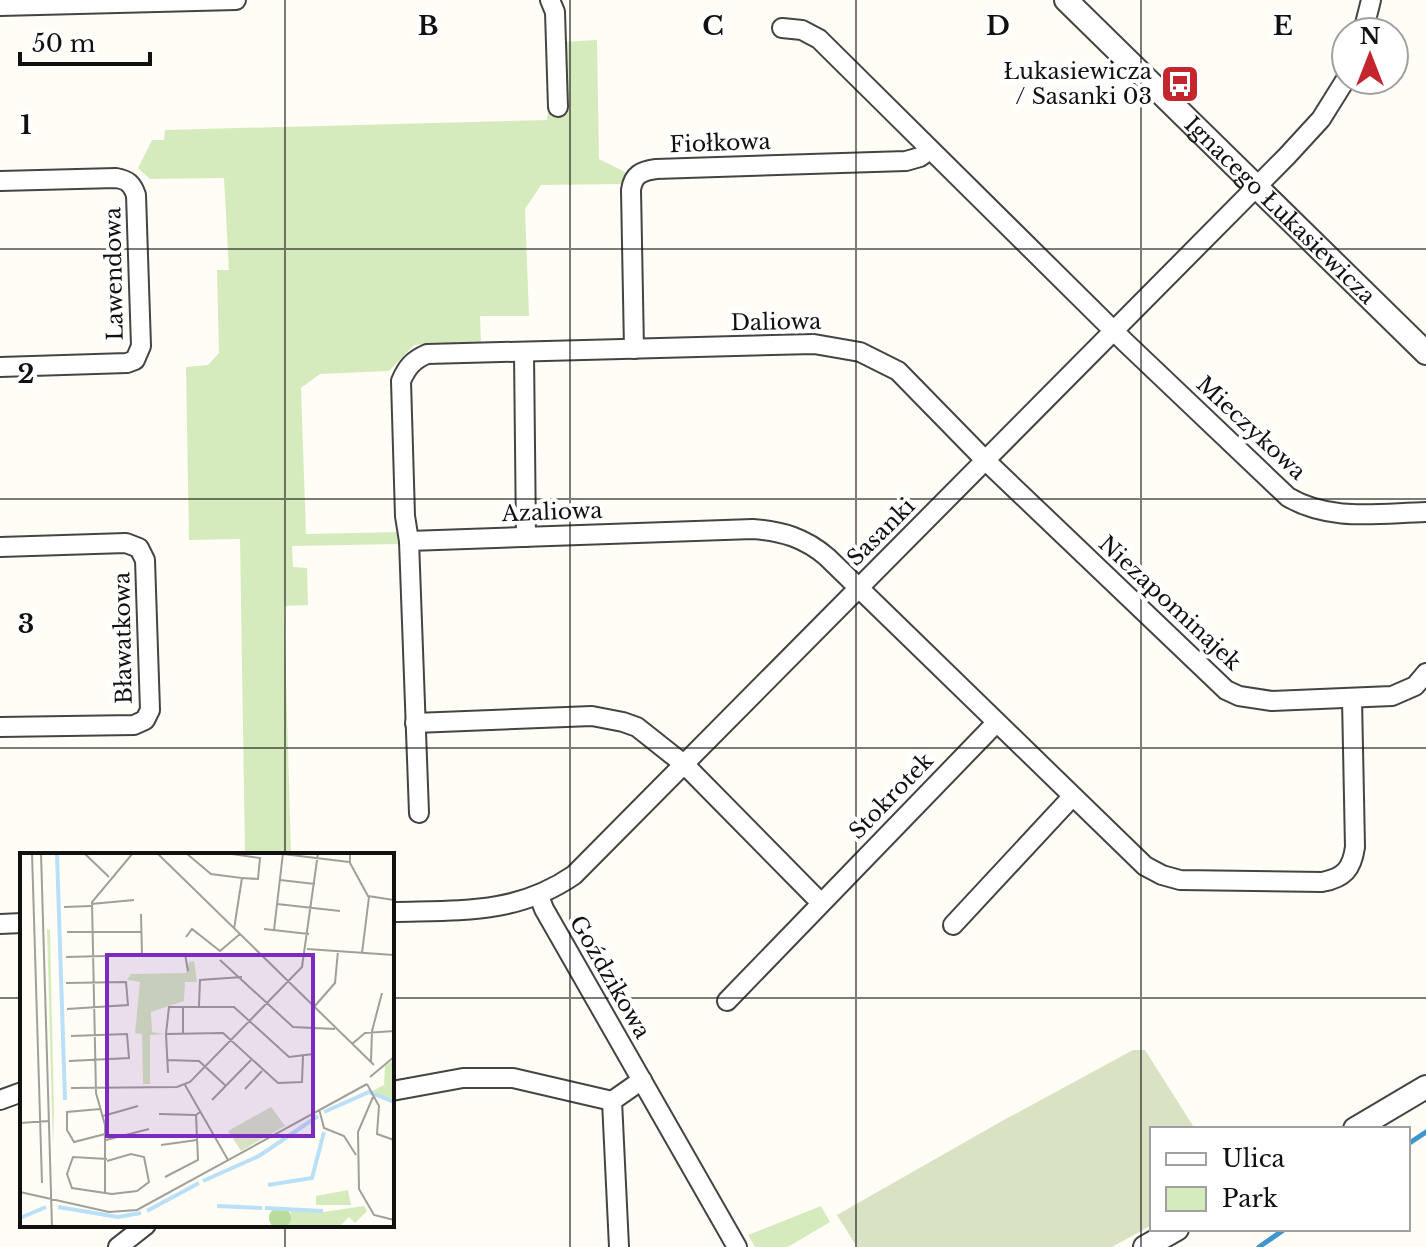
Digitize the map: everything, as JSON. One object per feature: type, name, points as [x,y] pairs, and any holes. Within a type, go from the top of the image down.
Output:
[{"type":"street","points":[[0,6],[236,0]]},
{"type":"street","points":[[550,0],[555,12],[558,107]]},
{"type":"street","name":"Ignacego Łukasiewicza","points":[[1066,0],[1426,353]]},
{"type":"street","points":[[782,28],[802,30],[819,39],[1113,330]]},
{"type":"street","name":"Sasanki","points":[[394,912],[483,910],[539,896],[574,875],[1321,119],[1335,96]]},
{"type":"street","name":"Fiołkowa","points":[[634,349],[631,190],[639,173],[656,169],[906,161],[930,150]]},
{"type":"street","name":"Lawendowa","points":[[0,181],[116,178],[127,180],[133,186],[136,195],[141,346],[135,360],[127,363],[0,367]]},
{"type":"street","name":"Mieczykowa","points":[[1113,330],[1288,497],[1304,506],[1337,514],[1426,512]]},
{"type":"street","name":"Daliowa","points":[[409,541],[405,516],[401,381],[415,359],[427,354],[814,344],[860,352],[898,371],[985,460]]},
{"type":"street","points":[[524,353],[526,537]]},
{"type":"street","name":"Niezapominajek","points":[[985,460],[1226,690],[1258,700],[1352,699]]},
{"type":"street","name":"Azaliowa","points":[[409,541],[769,530],[787,534],[815,547],[858,589]]},
{"type":"street","points":[[409,541],[419,813]]},
{"type":"street","name":"Bławatkowa","points":[[0,547],[126,543],[139,548],[145,560],[150,710],[145,720],[134,725],[0,727]]},
{"type":"street","points":[[858,589],[1145,866],[1162,875],[1206,882],[1322,882],[1347,873],[1353,862],[1355,847],[1352,699],[1405,692],[1426,673]]},
{"type":"street","points":[[415,723],[575,716],[607,718],[637,727],[685,765],[821,903]]},
{"type":"street","name":"Stokrotek","points":[[727,1001],[996,723]]},
{"type":"street","points":[[953,925],[1072,797]]},
{"type":"street","name":"Goździkowa","points":[[539,896],[737,1247]]},
{"type":"street","points":[[0,924],[20,923]]},
{"type":"street","points":[[394,1091],[463,1078],[513,1078],[612,1101],[642,1080]]},
{"type":"street","points":[[1358,1127],[1426,1087]]},
{"type":"street","points":[[0,1100],[20,1093]]},
{"type":"street","points":[[612,1101],[619,1247]]},
{"type":"street","points":[[118,1247],[143,1227]]},
{"type":"street","points":[[1145,1247],[1173,1231]]},
{"type":"green space","points":[[597,40],[599,159],[625,172],[623,184],[541,185],[525,209],[529,316],[480,316],[481,342],[414,345],[389,371],[320,374],[301,388],[306,534],[400,532],[401,544],[292,546],[293,567],[307,568],[308,605],[284,606],[291,853],[245,853],[240,539],[189,540],[186,367],[208,365],[219,353],[217,270],[229,270],[224,178],[150,179],[138,168],[152,140],[164,140],[165,130],[547,120],[548,110],[562,111],[562,42]]},
{"type":"green space","points":[[1133,1050],[1145,1050],[1194,1127],[1150,1127],[1150,1226],[1112,1247],[857,1247],[837,1215]]},
{"type":"green space","points":[[821,1206],[830,1222],[788,1247],[755,1247],[748,1235]]},
{"type":"waterway","points":[[1410,1143],[1426,1132]]},
{"type":"waterway","points":[[1259,1247],[1282,1231]]},
{"type":"place","name":"Łukasiewicza / Sasanki 03","points":[[1180,84]]}]
